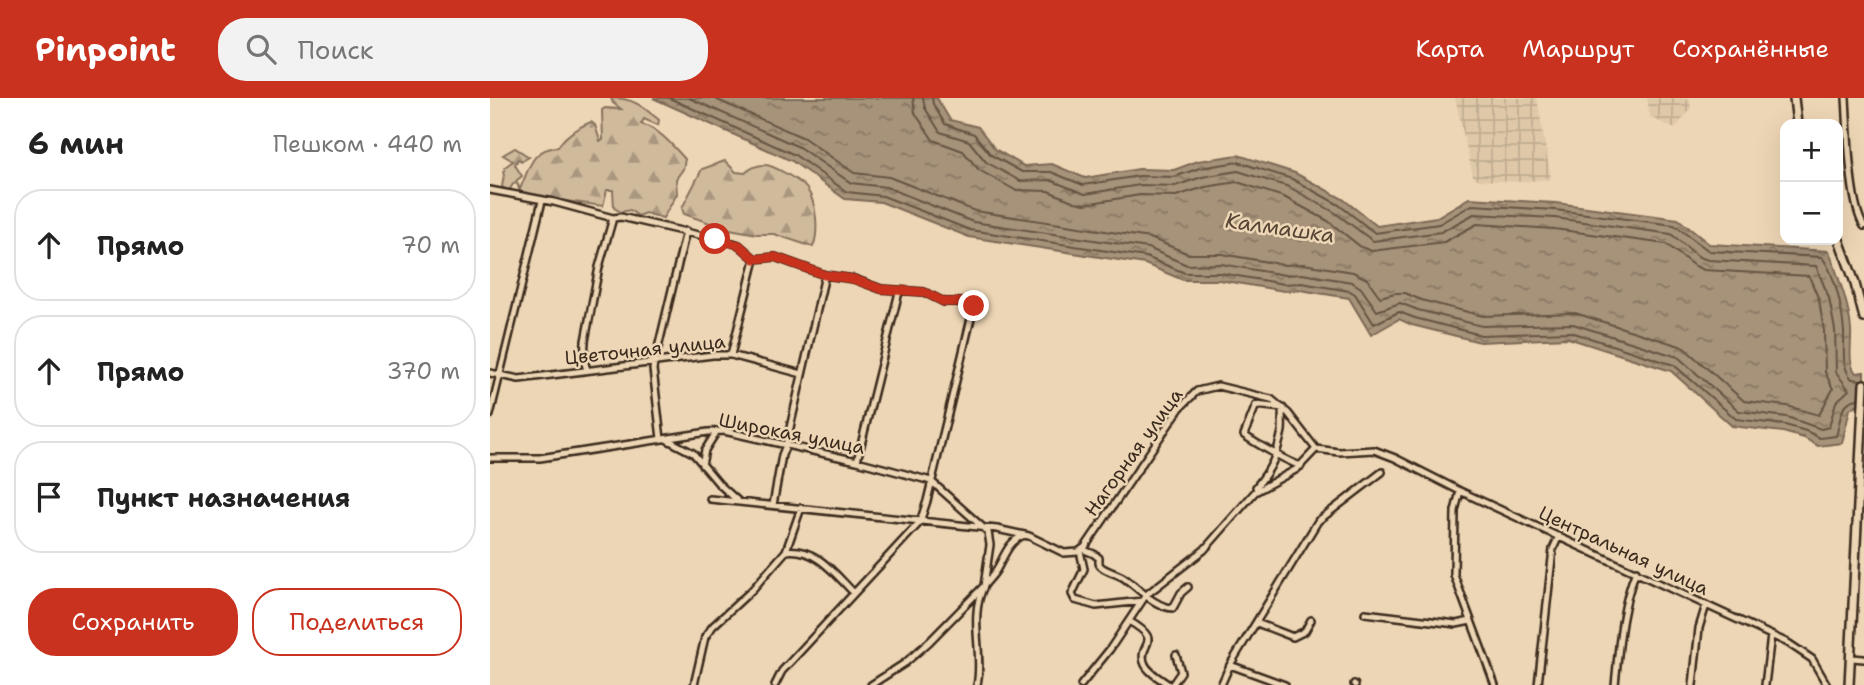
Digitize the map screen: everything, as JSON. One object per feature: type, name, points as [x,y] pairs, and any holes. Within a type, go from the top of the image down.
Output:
[{"type":"main road","points":[[1794,98],[1796,119]]},
{"type":"main road","points":[[1841,245],[1864,318]]},
{"type":"main road","points":[[1849,685],[1862,478],[1864,384]]},
{"type":"street","points":[[1846,98],[1853,186],[1859,217],[1864,226]]},
{"type":"street","points":[[490,190],[613,218],[621,217],[686,231],[739,245],[755,259],[775,257],[825,275],[853,279],[872,287],[899,292],[924,292],[944,302],[971,302],[974,306],[920,522],[782,671],[775,685]]},
{"type":"street","points":[[490,415],[541,201]]},
{"type":"street","points":[[587,370],[583,360],[584,341],[613,218]]},
{"type":"street","points":[[686,231],[653,369],[663,439],[693,453],[719,484],[739,502]]},
{"type":"street","points":[[731,355],[755,259]]},
{"type":"street","points":[[773,505],[782,455],[825,275]]},
{"type":"street","points":[[857,461],[899,292]]},
{"type":"street","name":"Цветочная улица","points":[[490,373],[519,379],[731,355],[802,374]]},
{"type":"street","name":"Нагорная улица","points":[[1082,549],[1180,408],[1197,391],[1218,386],[1271,399],[1283,408],[1316,449]]},
{"type":"street","points":[[1257,491],[1256,487],[1270,470],[1275,452],[1282,430],[1283,408],[1256,405],[1244,435],[1275,452],[1290,462],[1301,466]]},
{"type":"street","points":[[702,465],[705,450],[717,431]]},
{"type":"street","name":"Широкая улица","points":[[490,458],[540,458],[717,431],[857,461],[931,481],[986,528]]},
{"type":"street","points":[[1081,685],[1146,596],[1204,550],[1257,491],[1301,466],[1316,449]]},
{"type":"street","name":"Центральная улица","points":[[1316,449],[1339,452],[1374,450],[1395,457],[1460,491],[1771,635],[1812,659],[1827,685]]},
{"type":"street","points":[[1221,685],[1230,665],[1318,521],[1382,472]]},
{"type":"street","points":[[1460,491],[1455,511],[1454,575],[1495,685]]},
{"type":"street","points":[[710,499],[986,528],[1024,535],[1064,553],[1071,554],[1082,549],[1094,554],[1099,558],[1102,568],[1123,577],[1146,596],[1171,609],[1188,587]]},
{"type":"street","points":[[694,685],[705,637],[786,551],[801,508]]},
{"type":"street","points":[[977,685],[980,664],[976,615],[984,586],[990,545],[986,528]]},
{"type":"street","points":[[873,683],[905,663],[929,642],[984,586],[998,569],[1009,545],[1024,535]]},
{"type":"street","points":[[1538,685],[1553,549],[1559,536]]},
{"type":"street","points":[[1082,549],[1084,569],[1072,594],[1075,600],[1096,606],[1142,601]]},
{"type":"street","points":[[786,551],[805,551],[818,557],[854,593]]},
{"type":"street","points":[[1615,685],[1622,622],[1628,592],[1636,571]]},
{"type":"street","points":[[1693,685],[1699,628],[1706,605]]},
{"type":"street","points":[[1365,613],[1456,624],[1471,621]]},
{"type":"street","points":[[1256,623],[1293,637],[1305,631],[1311,620]]},
{"type":"street","points":[[1129,621],[1142,629],[1147,636],[1144,662],[1152,673],[1171,685],[1181,672],[1176,655]]},
{"type":"street","points":[[1765,685],[1771,635]]},
{"type":"street","points":[[1852,658],[1864,659]]},
{"type":"street","points":[[1230,665],[1285,685]]},
{"type":"shaded area","points":[[1455,98],[1537,98],[1551,179],[1521,182],[1479,180],[1473,176]]},
{"type":"shaded area","points":[[1647,98],[1689,98],[1691,108],[1675,129],[1650,117]]},
{"type":"green space","points":[[611,98],[632,101],[653,115],[659,120],[658,125],[644,119],[641,124],[660,134],[685,159],[683,169],[676,179],[677,194],[663,218],[645,213],[638,216],[630,210],[621,212],[614,208],[613,190],[607,190],[603,206],[529,196],[520,192],[517,183],[520,189],[537,155],[549,148],[558,147],[568,135],[582,126],[591,122],[595,125],[600,141],[603,140],[602,110],[621,109]]},
{"type":"green space","points":[[515,148],[529,157],[522,161],[518,159],[515,165],[522,176],[513,184],[509,191],[502,187],[505,167],[513,161],[503,155]]},
{"type":"green space","points":[[725,161],[736,172],[745,173],[756,166],[769,166],[804,186],[815,210],[816,234],[813,247],[774,234],[724,228],[684,214],[682,208],[702,169]]},
{"type":"water","name":"Калмашка","points":[[653,98],[937,98],[950,120],[978,127],[995,149],[1024,166],[1052,164],[1085,178],[1139,169],[1174,170],[1198,161],[1238,155],[1295,173],[1343,199],[1377,226],[1437,217],[1469,198],[1556,203],[1678,219],[1709,244],[1829,251],[1848,310],[1853,369],[1856,373],[1864,372],[1864,407],[1856,405],[1850,409],[1842,443],[1818,446],[1804,438],[1783,432],[1732,426],[1671,371],[1568,338],[1480,342],[1412,325],[1399,319],[1371,335],[1349,298],[1219,280],[1183,280],[1145,264],[969,237],[881,202],[845,199],[792,161]]},
{"type":"route","points":[[715,239],[739,245],[755,259],[775,257],[825,275],[853,279],[881,289],[924,292],[944,302],[971,302],[974,306]]}]
